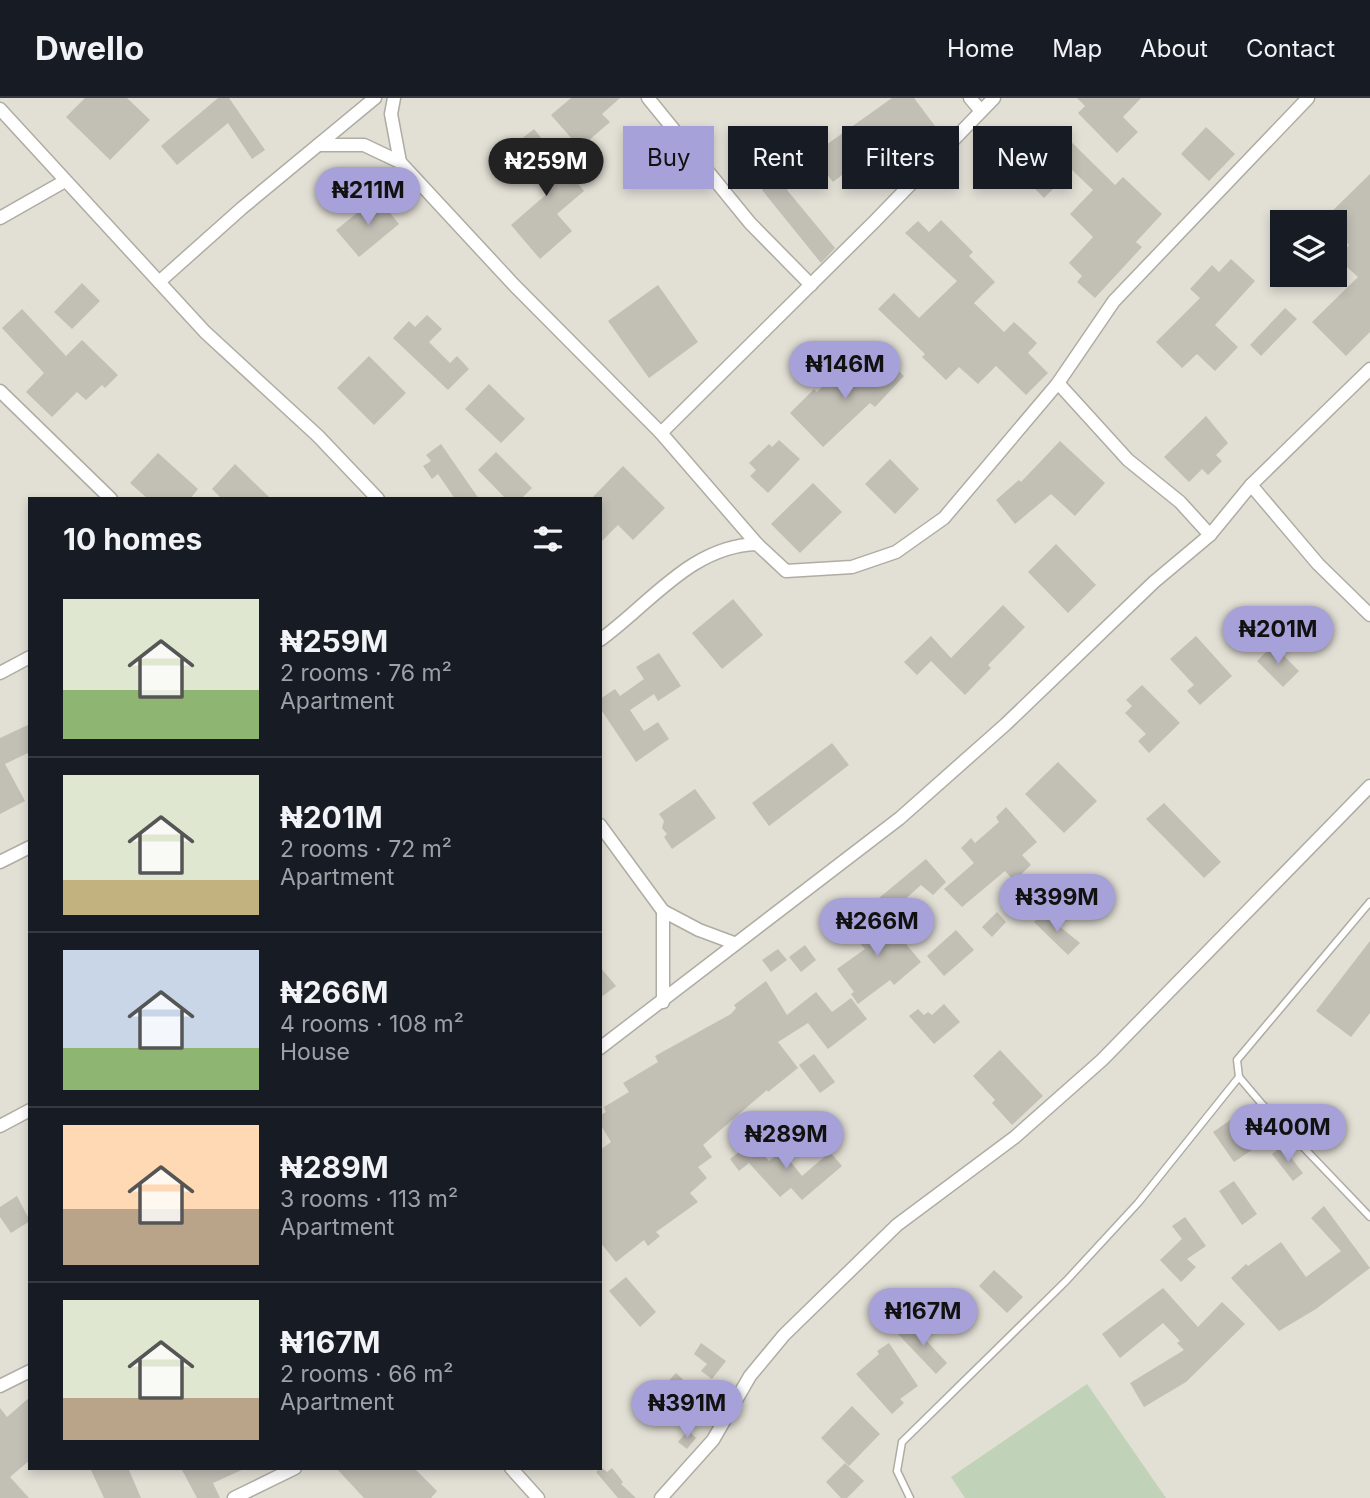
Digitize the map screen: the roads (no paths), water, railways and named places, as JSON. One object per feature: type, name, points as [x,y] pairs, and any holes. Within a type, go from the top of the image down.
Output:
[{"type":"street","points":[[159,282],[375,98]]},
{"type":"street","points":[[394,98],[391,114],[400,162]]},
{"type":"street","points":[[648,98],[750,223],[811,285]]},
{"type":"street","points":[[970,98],[981,111]]},
{"type":"street","points":[[661,433],[994,98]]},
{"type":"street","points":[[318,145],[364,145],[400,162],[514,285],[661,433],[757,544],[786,571],[852,567],[896,552],[944,517],[1058,383],[1114,301],[1308,98]]},
{"type":"street","points":[[0,109],[205,332],[318,436],[376,497]]},
{"type":"street","points":[[0,218],[65,181]]},
{"type":"street","points":[[602,1047],[900,818],[1006,724],[1154,582],[1210,535],[1251,485],[1370,369]]},
{"type":"street","points":[[1058,383],[1128,460],[1180,502],[1210,535]]},
{"type":"street","points":[[0,391],[109,497]]},
{"type":"street","points":[[1251,485],[1318,564],[1370,615]]},
{"type":"street","points":[[602,638],[695,561],[733,545],[757,544]]},
{"type":"street","points":[[0,673],[28,658]]},
{"type":"street","points":[[661,1498],[713,1440],[750,1376],[784,1335],[897,1225],[1015,1137],[1102,1060],[1370,786]]},
{"type":"street","points":[[602,828],[663,911],[699,930],[734,943]]},
{"type":"street","points":[[0,862],[28,848]]},
{"type":"street","points":[[663,911],[663,1002]]},
{"type":"street","points":[[0,1126],[28,1111]]},
{"type":"street","points":[[0,1386],[28,1372]]},
{"type":"street","points":[[234,1498],[291,1470]]},
{"type":"street","points":[[513,1470],[538,1498]]},
{"type":"lane","points":[[1370,902],[1237,1060],[1239,1077],[1370,1217]]},
{"type":"lane","points":[[910,1498],[897,1471],[902,1442],[1066,1281],[1138,1203],[1239,1077]]}]
